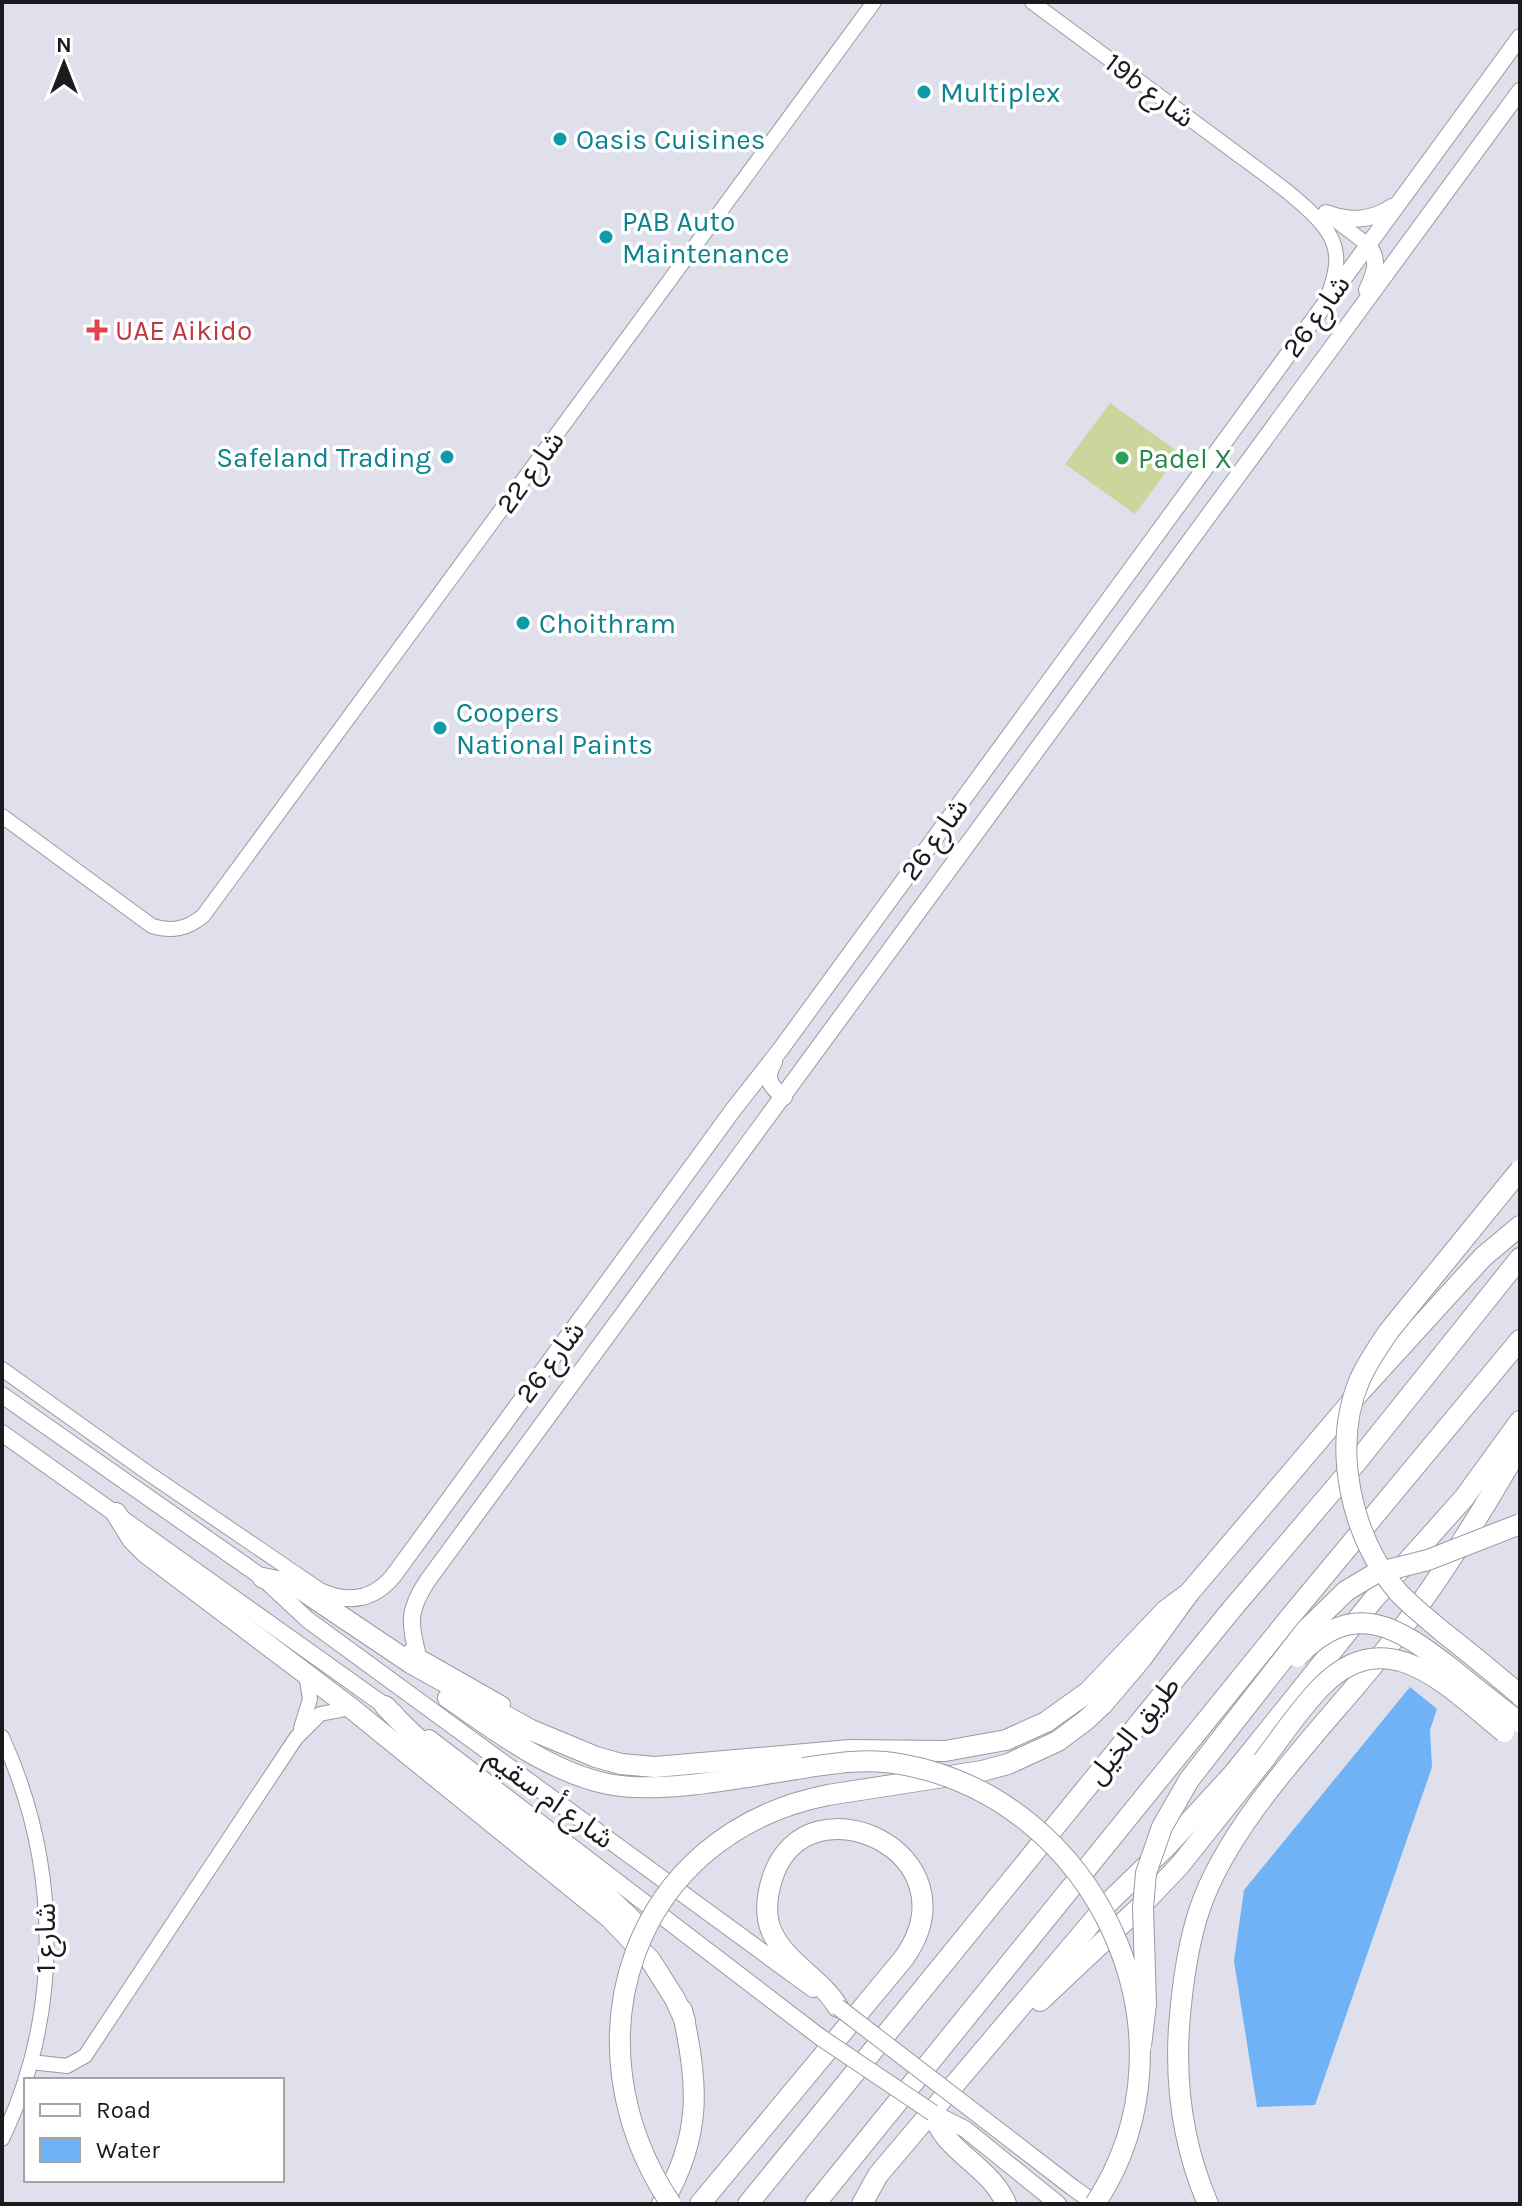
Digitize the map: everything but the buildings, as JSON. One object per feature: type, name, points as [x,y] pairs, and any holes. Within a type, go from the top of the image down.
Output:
[{"type":"highway","points":[[1520,1170],[1372,1356],[1351,1408],[1347,1438],[1352,1501],[1361,1529],[1386,1575],[1413,1607],[1520,1695]]},
{"type":"highway","points":[[671,2204],[639,2149],[623,2093],[619,2035],[623,1996],[633,1959],[661,1904],[689,1868],[737,1829],[796,1802],[982,1771],[1021,1759],[1058,1741],[1103,1704],[1142,1658],[1189,1593],[1420,1324],[1495,1244],[1520,1226]]},
{"type":"highway","name":"طريق الخيل","points":[[748,2204],[1232,1609],[1356,1463],[1520,1258]]},
{"type":"highway","name":"طريق الخيل","points":[[815,2204],[1295,1611],[1520,1340]]},
{"type":"highway","points":[[862,2204],[878,2175],[1109,1902],[1168,1845],[1234,1773],[1373,1600],[1464,1498],[1520,1421]]},
{"type":"highway","points":[[1208,2204],[1192,2163],[1182,2121],[1177,2056],[1186,1964],[1196,1920],[1211,1880],[1262,1800],[1389,1646],[1479,1516],[1520,1446]]},
{"type":"highway","points":[[116,1513],[125,1531],[146,1553],[351,1708],[621,1927],[660,1973],[685,2021]]},
{"type":"highway","points":[[1096,2204],[1112,2173],[1138,2096],[1146,2004],[1143,1897],[1152,1851],[1181,1791],[1330,1604],[1376,1573],[1428,1560],[1520,1524]]},
{"type":"highway","points":[[267,1582],[283,1582],[302,1590],[443,1682],[562,1745],[621,1764],[655,1767],[835,1751],[945,1751],[988,1745],[1027,1731],[1066,1709],[1105,1677],[1166,1610],[1189,1593]]},
{"type":"highway","points":[[267,1582],[301,1597],[507,1738],[579,1776],[608,1784],[644,1786],[870,1761],[938,1773],[974,1788],[1006,1805],[1032,1824],[1079,1873],[1106,1915],[1126,1970],[1141,2046]]},
{"type":"highway","points":[[1244,1711],[1317,1639],[1337,1629],[1367,1624],[1387,1626],[1411,1637],[1512,1727]]},
{"type":"highway","points":[[972,2063],[991,2050],[1142,1905],[1199,1843],[1323,1685],[1348,1666],[1372,1657],[1403,1660],[1512,1727]]},
{"type":"highway","points":[[385,1706],[430,1751],[604,1893],[640,1927],[667,1966],[678,1994],[694,2064],[695,2110],[685,2156],[662,2204]]},
{"type":"highway","points":[[700,2204],[904,1958],[917,1935],[922,1903],[908,1863],[878,1837],[848,1830],[818,1833],[794,1846],[775,1870],[767,1904],[770,1928],[779,1946],[823,1986],[838,2007]]},
{"type":"highway","points":[[933,2113],[941,2133],[991,2179],[1006,2204]]},
{"type":"main road","name":"شارع 26","points":[[322,1592],[341,1599],[362,1598],[387,1583],[1520,37]]},
{"type":"main road","name":"شارع 26","points":[[418,1656],[411,1621],[418,1595],[1520,91]]},
{"type":"main road","points":[[1326,213],[1349,220],[1361,219],[1384,213],[1402,198]]},
{"type":"main road","points":[[1350,324],[1375,272],[1376,260],[1368,245]]},
{"type":"main road","points":[[780,1050],[768,1078],[771,1086],[784,1097]]},
{"type":"main road","points":[[542,1373],[537,1401],[543,1408],[552,1410]]},
{"type":"main road","name":"شارع أم سقيم","points":[[2,1395],[267,1582],[292,1607],[333,1639],[838,2007],[1096,2204]]},
{"type":"main road","name":"شارع أم سقيم","points":[[2,1433],[482,1777],[820,2037],[933,2113],[965,2129],[1058,2204]]},
{"type":"street","name":"شارع 22","points":[[2,816],[145,922],[160,928],[175,929],[190,925],[209,911],[874,2]]},
{"type":"street","name":"19b شارع","points":[[1032,2],[1269,178],[1319,221],[1333,242],[1337,267],[1327,301]]},
{"type":"street","name":"19b شارع","points":[[1269,178],[1326,213],[1368,245]]},
{"type":"street","points":[[2,1369],[322,1592],[418,1656],[526,1717],[562,1745]]},
{"type":"street","points":[[31,2062],[67,2066],[85,2056],[296,1738],[310,1706],[306,1674]]},
{"type":"street","points":[[296,1738],[320,1714],[351,1708]]},
{"type":"street","name":"شارع 1","points":[[2,1737],[29,1807],[39,1848],[46,1901],[45,1988],[31,2062],[25,2078]]},
{"type":"street","name":"شارع 1","points":[[2,2139],[24,2081]]},
{"type":"green space","name":"Padel X","points":[[1110,403],[1180,453],[1135,514],[1065,464]]},
{"type":"water","points":[[1410,1687],[1437,1709],[1430,1730],[1432,1767],[1315,2105],[1257,2107],[1234,1961],[1244,1890]]},
{"type":"place","name":"Multiplex","points":[[924,92]]},
{"type":"place","name":"Oasis Cuisines","points":[[560,139]]},
{"type":"place","name":"PAB Auto Maintenance","points":[[606,237]]},
{"type":"place","name":"UAE Aikido","points":[[97,330]]},
{"type":"place","name":"Safeland Trading","points":[[447,457]]},
{"type":"place","name":"Padel X","points":[[1122,458]]},
{"type":"place","name":"Choithram","points":[[523,623]]},
{"type":"place","name":"Coopers National Paints","points":[[440,728]]}]
